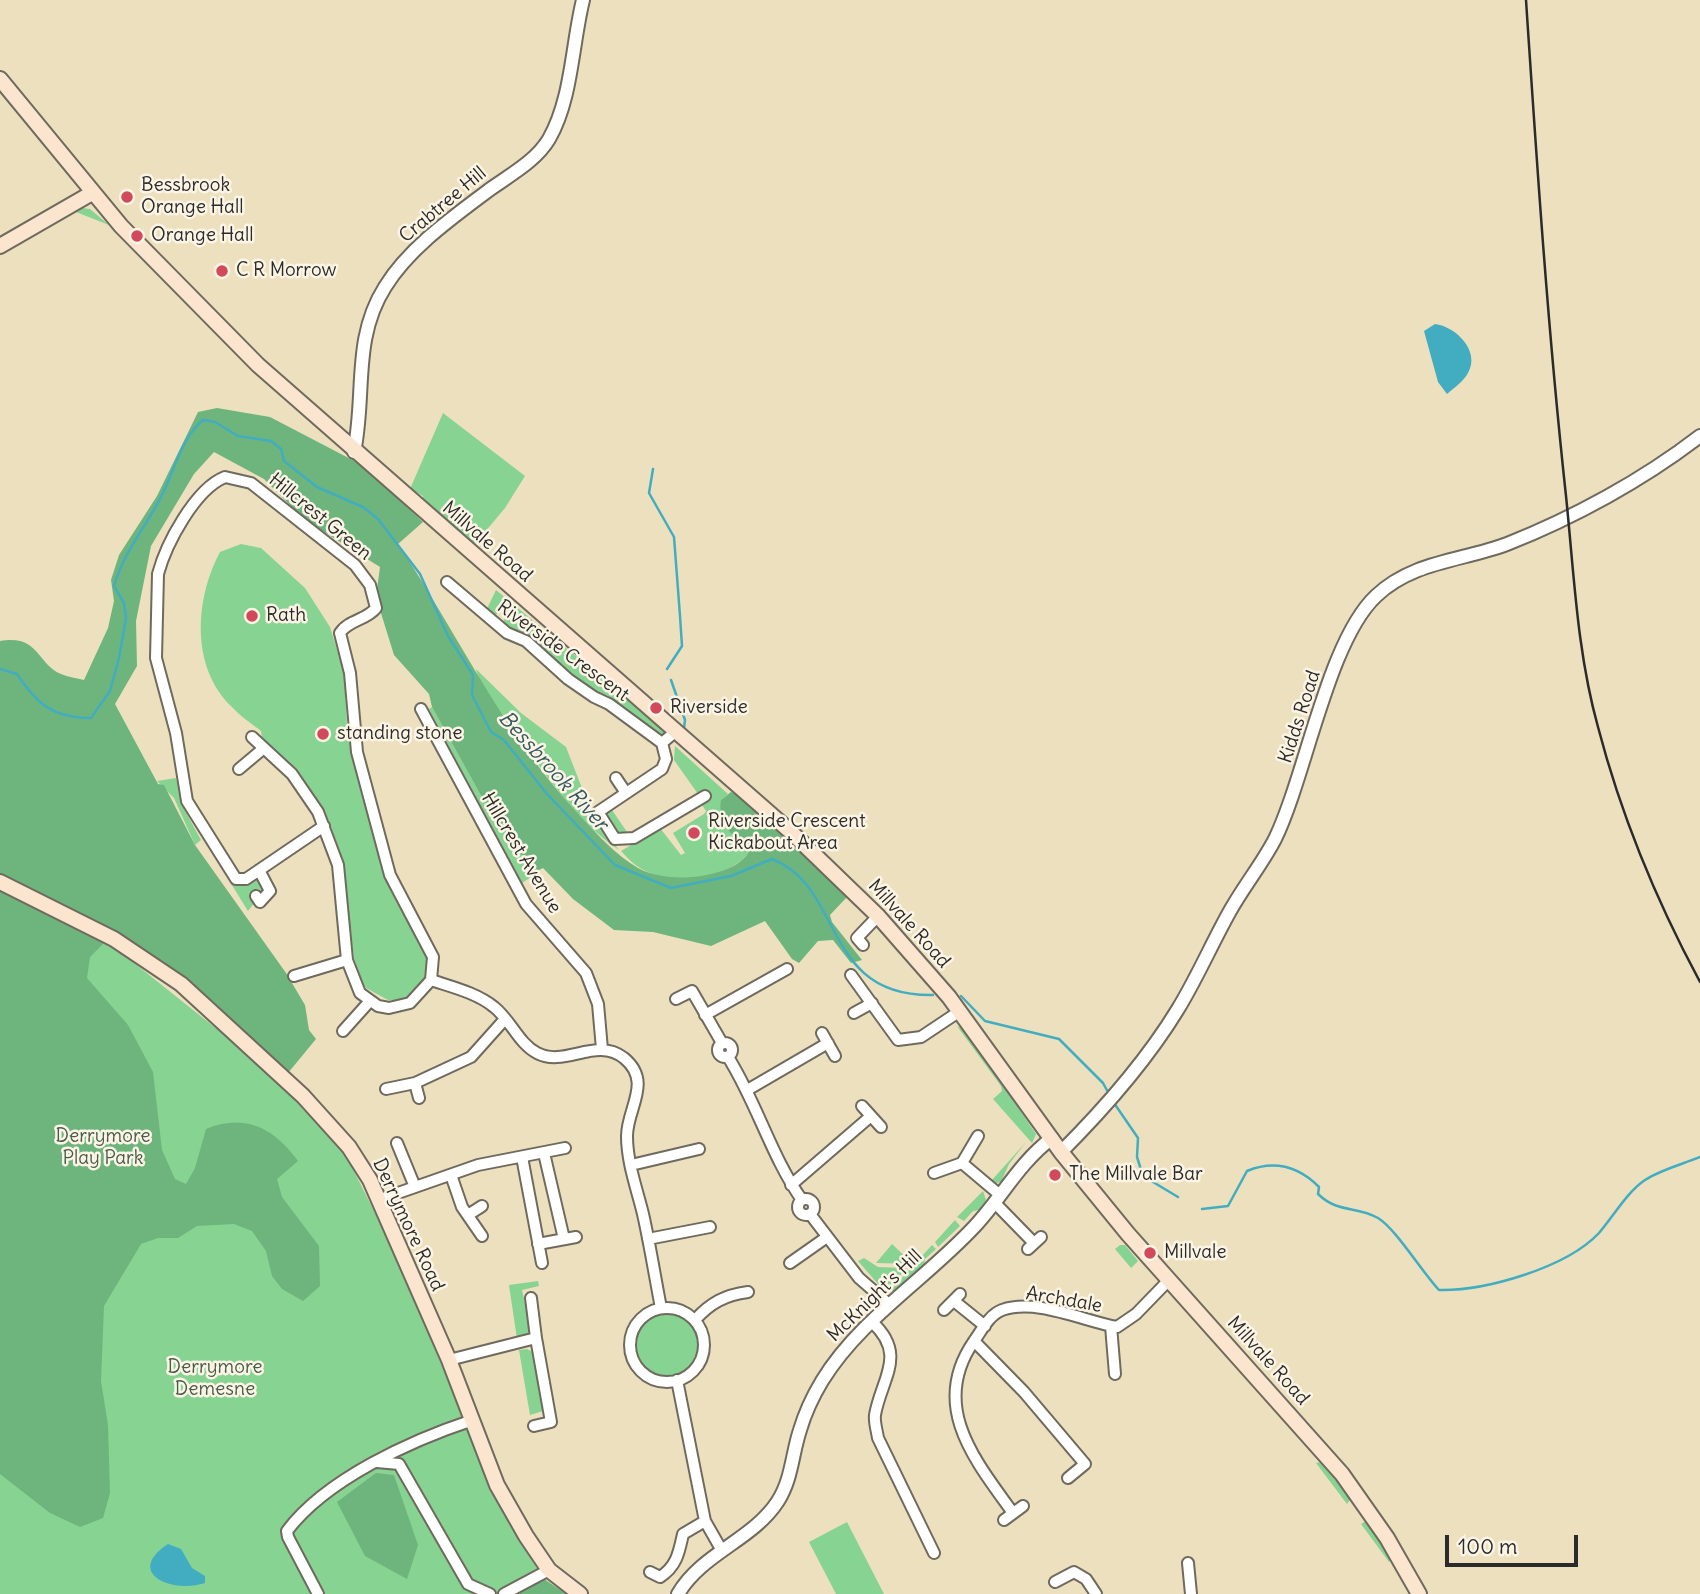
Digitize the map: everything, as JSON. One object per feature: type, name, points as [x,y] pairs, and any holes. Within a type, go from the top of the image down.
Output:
[{"type":"main road","name":"Millvale Road","points":[[0,79],[92,194],[248,356],[354,452],[790,832],[878,916],[960,1011],[1061,1152],[1168,1281],[1342,1474],[1387,1538],[1419,1594]]},
{"type":"main road","points":[[0,246],[92,194]]},
{"type":"main road","name":"Derrymore Road","points":[[0,882],[114,939],[181,984],[285,1078],[336,1131],[370,1180],[449,1360],[502,1494],[549,1570],[580,1594]]},
{"type":"street","name":"Crabtree Hill","points":[[354,452],[362,398],[360,363],[368,325],[384,288],[429,238],[526,164],[548,141],[559,117],[583,0]]},
{"type":"street","name":"Kidds Road","points":[[1061,1152],[1142,1060],[1179,1007],[1230,911],[1274,840],[1300,778],[1335,671],[1363,612],[1376,596],[1407,574],[1429,564],[1505,545],[1560,519],[1623,486],[1700,436]]},
{"type":"street","name":"Hillcrest Green","points":[[259,870],[246,879],[236,879],[187,800],[176,733],[156,658],[158,574],[161,561],[194,501],[225,477],[251,483],[355,565],[370,585],[376,608],[340,633],[350,673],[354,735],[390,875],[433,957],[431,980]]},
{"type":"street","name":"Riverside Crescent","points":[[447,582],[507,633],[526,641],[568,679],[609,704],[662,743]]},
{"type":"street","name":"Hillcrest Avenue","points":[[421,709],[526,904],[586,972],[598,1004],[601,1049]]},
{"type":"street","points":[[419,737],[431,731]]},
{"type":"street","points":[[675,732],[662,743],[665,765],[598,812],[615,839],[622,841],[634,838],[705,796]]},
{"type":"street","points":[[252,737],[301,785],[324,826],[340,876],[347,960],[360,993],[369,1002],[378,1006],[399,1007],[418,997],[431,980],[486,1001],[531,1050],[542,1056],[562,1057],[601,1049],[623,1056],[636,1074],[638,1096],[627,1136],[661,1308]]},
{"type":"street","points":[[239,769],[264,748]]},
{"type":"street","points":[[616,778],[626,793]]},
{"type":"street","points":[[256,896],[260,902],[270,891],[259,870],[324,826]]},
{"type":"street","points":[[863,945],[856,938],[878,916]]},
{"type":"street","points":[[300,960],[299,974],[347,960]]},
{"type":"street","points":[[705,1015],[787,969]]},
{"type":"street","points":[[851,975],[891,1034],[904,1041],[921,1037],[960,1011]]},
{"type":"street","points":[[676,999],[692,991],[722,1044],[732,1048],[728,1057],[749,1089],[791,1185],[802,1200],[812,1202],[814,1210],[810,1214],[859,1278],[890,1305]]},
{"type":"street","points":[[343,1031],[369,1002]]},
{"type":"street","points":[[853,1013],[872,1003]]},
{"type":"street","points":[[386,1089],[415,1083],[471,1056],[505,1019]]},
{"type":"street","points":[[749,1089],[825,1038],[835,1055]]},
{"type":"street","points":[[415,1083],[419,1098]]},
{"type":"street","points":[[862,1106],[881,1127]]},
{"type":"street","points":[[791,1185],[871,1116]]},
{"type":"street","points":[[934,1173],[962,1163],[978,1136]]},
{"type":"street","points":[[631,1165],[695,1150],[688,1138]]},
{"type":"street","name":"McKnight's Hill","points":[[678,1594],[697,1569],[767,1516],[778,1500],[788,1482],[800,1430],[810,1403],[843,1352],[973,1228],[1024,1161],[1052,1138]]},
{"type":"street","points":[[397,1143],[408,1156],[415,1187]]},
{"type":"street","points":[[378,1200],[478,1165],[565,1148]]},
{"type":"street","points":[[544,1153],[564,1239]]},
{"type":"street","points":[[522,1157],[542,1263]]},
{"type":"street","points":[[962,1163],[997,1198],[1034,1243]]},
{"type":"street","points":[[451,1175],[468,1215],[482,1236]]},
{"type":"street","points":[[468,1215],[482,1206]]},
{"type":"street","points":[[648,1239],[706,1228],[705,1241]]},
{"type":"street","points":[[538,1244],[576,1237]]},
{"type":"street","points":[[790,1263],[827,1237]]},
{"type":"street","name":"Archdale","points":[[1024,1506],[1009,1516],[977,1462],[957,1420],[958,1370],[974,1341],[985,1326],[1002,1311],[1017,1308],[1055,1312],[1111,1326],[1125,1323],[1168,1281]]},
{"type":"street","points":[[695,1320],[706,1307],[720,1299],[748,1292]]},
{"type":"street","points":[[531,1298],[551,1422],[534,1426]]},
{"type":"street","points":[[944,1310],[957,1298],[985,1326]]},
{"type":"street","points":[[661,1308],[685,1312],[695,1320],[701,1331],[702,1355],[697,1366],[677,1380],[653,1379],[635,1363],[631,1352],[634,1329],[650,1312],[661,1308]]},
{"type":"street","points":[[873,1322],[883,1333],[892,1368],[875,1418],[878,1438],[934,1553]]},
{"type":"street","points":[[1110,1367],[1111,1326]]},
{"type":"street","points":[[449,1360],[536,1338]]},
{"type":"street","points":[[974,1341],[1085,1464],[1068,1478]]},
{"type":"street","points":[[677,1380],[705,1521],[721,1549]]},
{"type":"street","points":[[318,1594],[287,1531],[297,1517],[319,1499],[377,1462],[433,1433],[473,1420]]},
{"type":"street","points":[[377,1462],[400,1464],[468,1584],[490,1594]]},
{"type":"street","points":[[650,1572],[660,1577],[665,1574],[677,1559],[683,1534],[705,1521]]},
{"type":"street","points":[[1188,1563],[1191,1594]]},
{"type":"street","points":[[504,1594],[549,1570]]},
{"type":"street","points":[[1055,1582],[1074,1572],[1086,1579],[1096,1594]]},
{"type":"green space","points":[[82,208],[90,209],[109,225],[76,212]]},
{"type":"green space","name":"Derrymore Play Park","points":[[217,408],[270,417],[362,465],[423,522],[398,544],[529,754],[554,787],[615,851],[638,868],[661,876],[693,877],[729,868],[741,861],[750,850],[732,835],[721,816],[721,800],[731,792],[738,795],[814,858],[840,885],[847,897],[830,915],[832,922],[862,960],[851,963],[833,940],[818,941],[799,963],[792,959],[765,921],[711,946],[653,932],[614,930],[573,899],[543,868],[535,872],[490,812],[432,707],[429,694],[394,655],[376,597],[380,567],[305,520],[264,479],[214,452],[194,474],[151,546],[136,621],[137,666],[115,704],[158,784],[164,785],[195,845],[286,973],[305,1005],[309,1030],[316,1039],[288,1073],[164,974],[108,939],[90,957],[87,978],[128,1025],[153,1072],[162,1150],[175,1179],[186,1184],[195,1168],[206,1129],[220,1124],[246,1123],[258,1127],[269,1132],[289,1149],[298,1161],[277,1179],[282,1197],[319,1246],[320,1286],[303,1301],[282,1289],[272,1276],[266,1251],[252,1231],[234,1224],[197,1226],[178,1238],[158,1238],[141,1244],[104,1306],[101,1381],[108,1425],[110,1493],[103,1518],[80,1527],[50,1513],[0,1474],[0,641],[23,642],[53,669],[84,680],[108,628],[114,601],[111,580],[119,555],[157,496],[198,412]]},
{"type":"green space","points":[[443,413],[525,476],[505,508],[474,545],[423,500],[423,496],[410,489]]},
{"type":"green space","points":[[241,544],[261,548],[305,588],[330,627],[344,672],[347,724],[367,810],[427,953],[428,972],[416,993],[403,1000],[388,1000],[366,988],[361,979],[354,958],[340,851],[327,817],[297,771],[262,738],[261,731],[232,707],[218,691],[209,673],[201,632],[205,590],[220,552]]},
{"type":"green space","points":[[496,590],[665,730],[665,734],[659,736],[648,730],[607,695],[594,692],[570,676],[534,642],[507,629],[502,623],[508,614],[503,609],[494,616],[485,613]]},
{"type":"green space","points":[[476,669],[521,713],[566,747],[587,801],[582,805],[619,850],[586,823],[558,792],[490,698]]},
{"type":"green space","points":[[432,707],[490,812],[537,873],[522,883],[429,709]]},
{"type":"green space","points":[[675,746],[728,794],[721,800],[737,839],[751,849],[742,860],[729,868],[698,878],[681,879],[649,873],[621,851],[660,828],[681,855],[685,853],[673,833],[704,814],[706,811],[702,805],[710,799],[704,792],[698,794],[674,760]]},
{"type":"green space","points":[[176,778],[184,809],[201,840],[195,845],[174,798],[157,781]]},
{"type":"green space","points":[[610,807],[629,835],[617,834],[604,813]]},
{"type":"green space","points":[[257,879],[266,888],[248,911],[230,882],[241,886]]},
{"type":"green space","name":"Derrymore Demesne","points":[[94,931],[262,1065],[338,1146],[352,1167],[389,1241],[509,1524],[543,1578],[566,1594],[0,1594],[0,1034]]},
{"type":"green space","points":[[957,1026],[966,1031],[1036,1134],[1032,1143],[993,1099],[1002,1091],[1001,1086]]},
{"type":"green space","points":[[1026,1142],[1009,1164],[1001,1182],[995,1183],[992,1180]]},
{"type":"green space","points":[[983,1191],[986,1200],[980,1210],[973,1211],[964,1221],[957,1217]]},
{"type":"green space","points":[[955,1220],[960,1226],[938,1247],[935,1242]]},
{"type":"green space","points":[[892,1244],[913,1264],[876,1263]]},
{"type":"green space","points":[[932,1245],[936,1249],[925,1259],[924,1265],[895,1291],[890,1291]]},
{"type":"green space","points":[[1125,1245],[1138,1261],[1131,1268],[1115,1249]]},
{"type":"green space","points":[[864,1258],[878,1267],[907,1268],[885,1292],[858,1261]]},
{"type":"green space","points":[[538,1281],[539,1286],[522,1290],[531,1329],[525,1337],[517,1339],[509,1285]]},
{"type":"green space","points":[[668,1313],[686,1319],[694,1327],[700,1345],[694,1363],[686,1371],[668,1377],[650,1371],[642,1363],[636,1345],[642,1327],[650,1319]]},
{"type":"green space","points":[[527,1349],[533,1352],[543,1411],[530,1415],[519,1350]]},
{"type":"green space","points":[[1325,1461],[1352,1497],[1347,1504],[1316,1463]]},
{"type":"green space","points":[[376,1473],[394,1475],[418,1545],[407,1579],[365,1556],[337,1502]]},
{"type":"green space","points":[[1369,1519],[1393,1557],[1389,1562],[1361,1524]]},
{"type":"green space","points":[[847,1522],[884,1594],[836,1594],[809,1542]]},
{"type":"green space","points":[[542,1578],[566,1594],[512,1594]]},
{"type":"water","points":[[1435,324],[1458,335],[1469,348],[1471,356],[1468,373],[1447,394],[1438,382],[1424,331]]},
{"type":"water","points":[[168,1544],[181,1549],[192,1568],[205,1576],[205,1583],[179,1586],[167,1583],[152,1572],[151,1564],[156,1554]]},
{"type":"waterway","name":"Bessbrook River","points":[[0,669],[17,674],[39,701],[56,712],[91,718],[110,691],[119,658],[126,618],[124,603],[114,586],[118,573],[156,507],[189,436],[203,420],[215,422],[238,436],[271,441],[281,449],[284,461],[317,487],[363,507],[378,519],[420,574],[448,636],[473,675],[472,695],[491,732],[504,740],[547,794],[615,865],[671,888],[731,876],[772,859],[795,873],[812,892],[852,960],[871,979],[897,991],[933,995]]},
{"type":"waterway","points":[[653,469],[649,493],[674,537],[680,616],[682,646],[667,669]]},
{"type":"waterway","points":[[671,680],[685,720],[684,728]]},
{"type":"waterway","name":"Bessbrook River","points":[[961,996],[985,1021],[1059,1039],[1103,1083],[1109,1094]]},
{"type":"waterway","name":"Bessbrook River","points":[[1114,1103],[1138,1138],[1137,1157],[1143,1176],[1178,1197]]},
{"type":"waterway","name":"Bessbrook River","points":[[1202,1209],[1228,1206],[1247,1171],[1267,1166],[1285,1167],[1311,1180],[1319,1187],[1318,1194],[1333,1204],[1378,1218],[1393,1231],[1439,1290],[1458,1289],[1501,1282],[1567,1257],[1599,1233],[1638,1185],[1665,1170],[1700,1157]]},
{"type":"railway","points":[[1526,0],[1554,372],[1585,670],[1607,760],[1629,825],[1669,921],[1700,982]]},
{"type":"place","name":"Bessbrook Orange Hall","points":[[127,197]]},
{"type":"place","name":"Orange Hall","points":[[137,236]]},
{"type":"place","name":"C R Morrow","points":[[222,271]]},
{"type":"place","name":"Rath","points":[[252,616]]},
{"type":"place","name":"Riverside","points":[[656,708]]},
{"type":"place","name":"standing stone","points":[[323,734]]},
{"type":"place","name":"Riverside Crescent Kickabout Area","points":[[694,833]]},
{"type":"place","name":"The Millvale Bar","points":[[1055,1175]]},
{"type":"place","name":"Millvale","points":[[1150,1253]]}]
